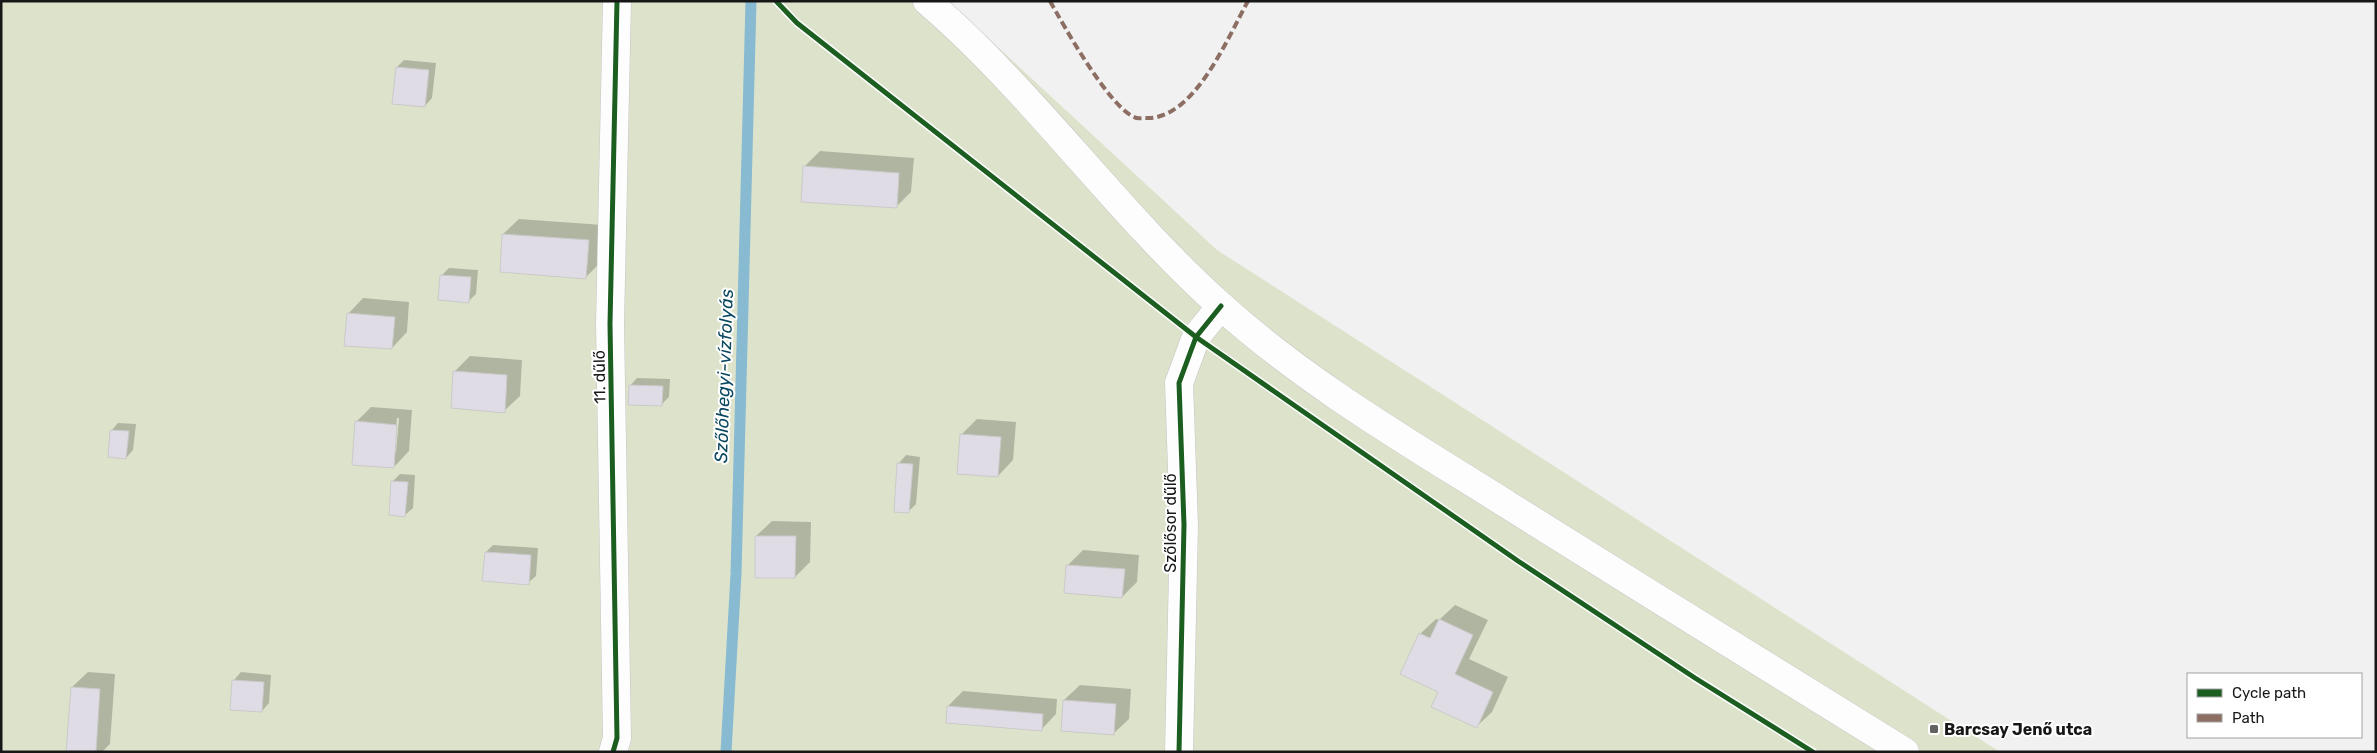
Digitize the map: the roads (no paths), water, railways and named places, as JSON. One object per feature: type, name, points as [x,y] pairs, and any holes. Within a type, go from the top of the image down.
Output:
[{"type":"main road","name":"11. dűlő","points":[[613,752],[616,738],[610,324],[617,1]]},
{"type":"main road","points":[[927,1],[948,20],[1058,134],[1148,233],[1221,306],[1273,348],[1378,424],[1905,752]]},
{"type":"main road","name":"Szőlősor dűlő","points":[[1179,752],[1184,525],[1179,382],[1196,337],[1221,306]]},
{"type":"waterway","name":"Szőlőhegyi-vízfolyás","points":[[726,752],[736,574],[751,1]]},
{"type":"place","name":"Barcsay Jenő utca","points":[[1934,729]]}]
